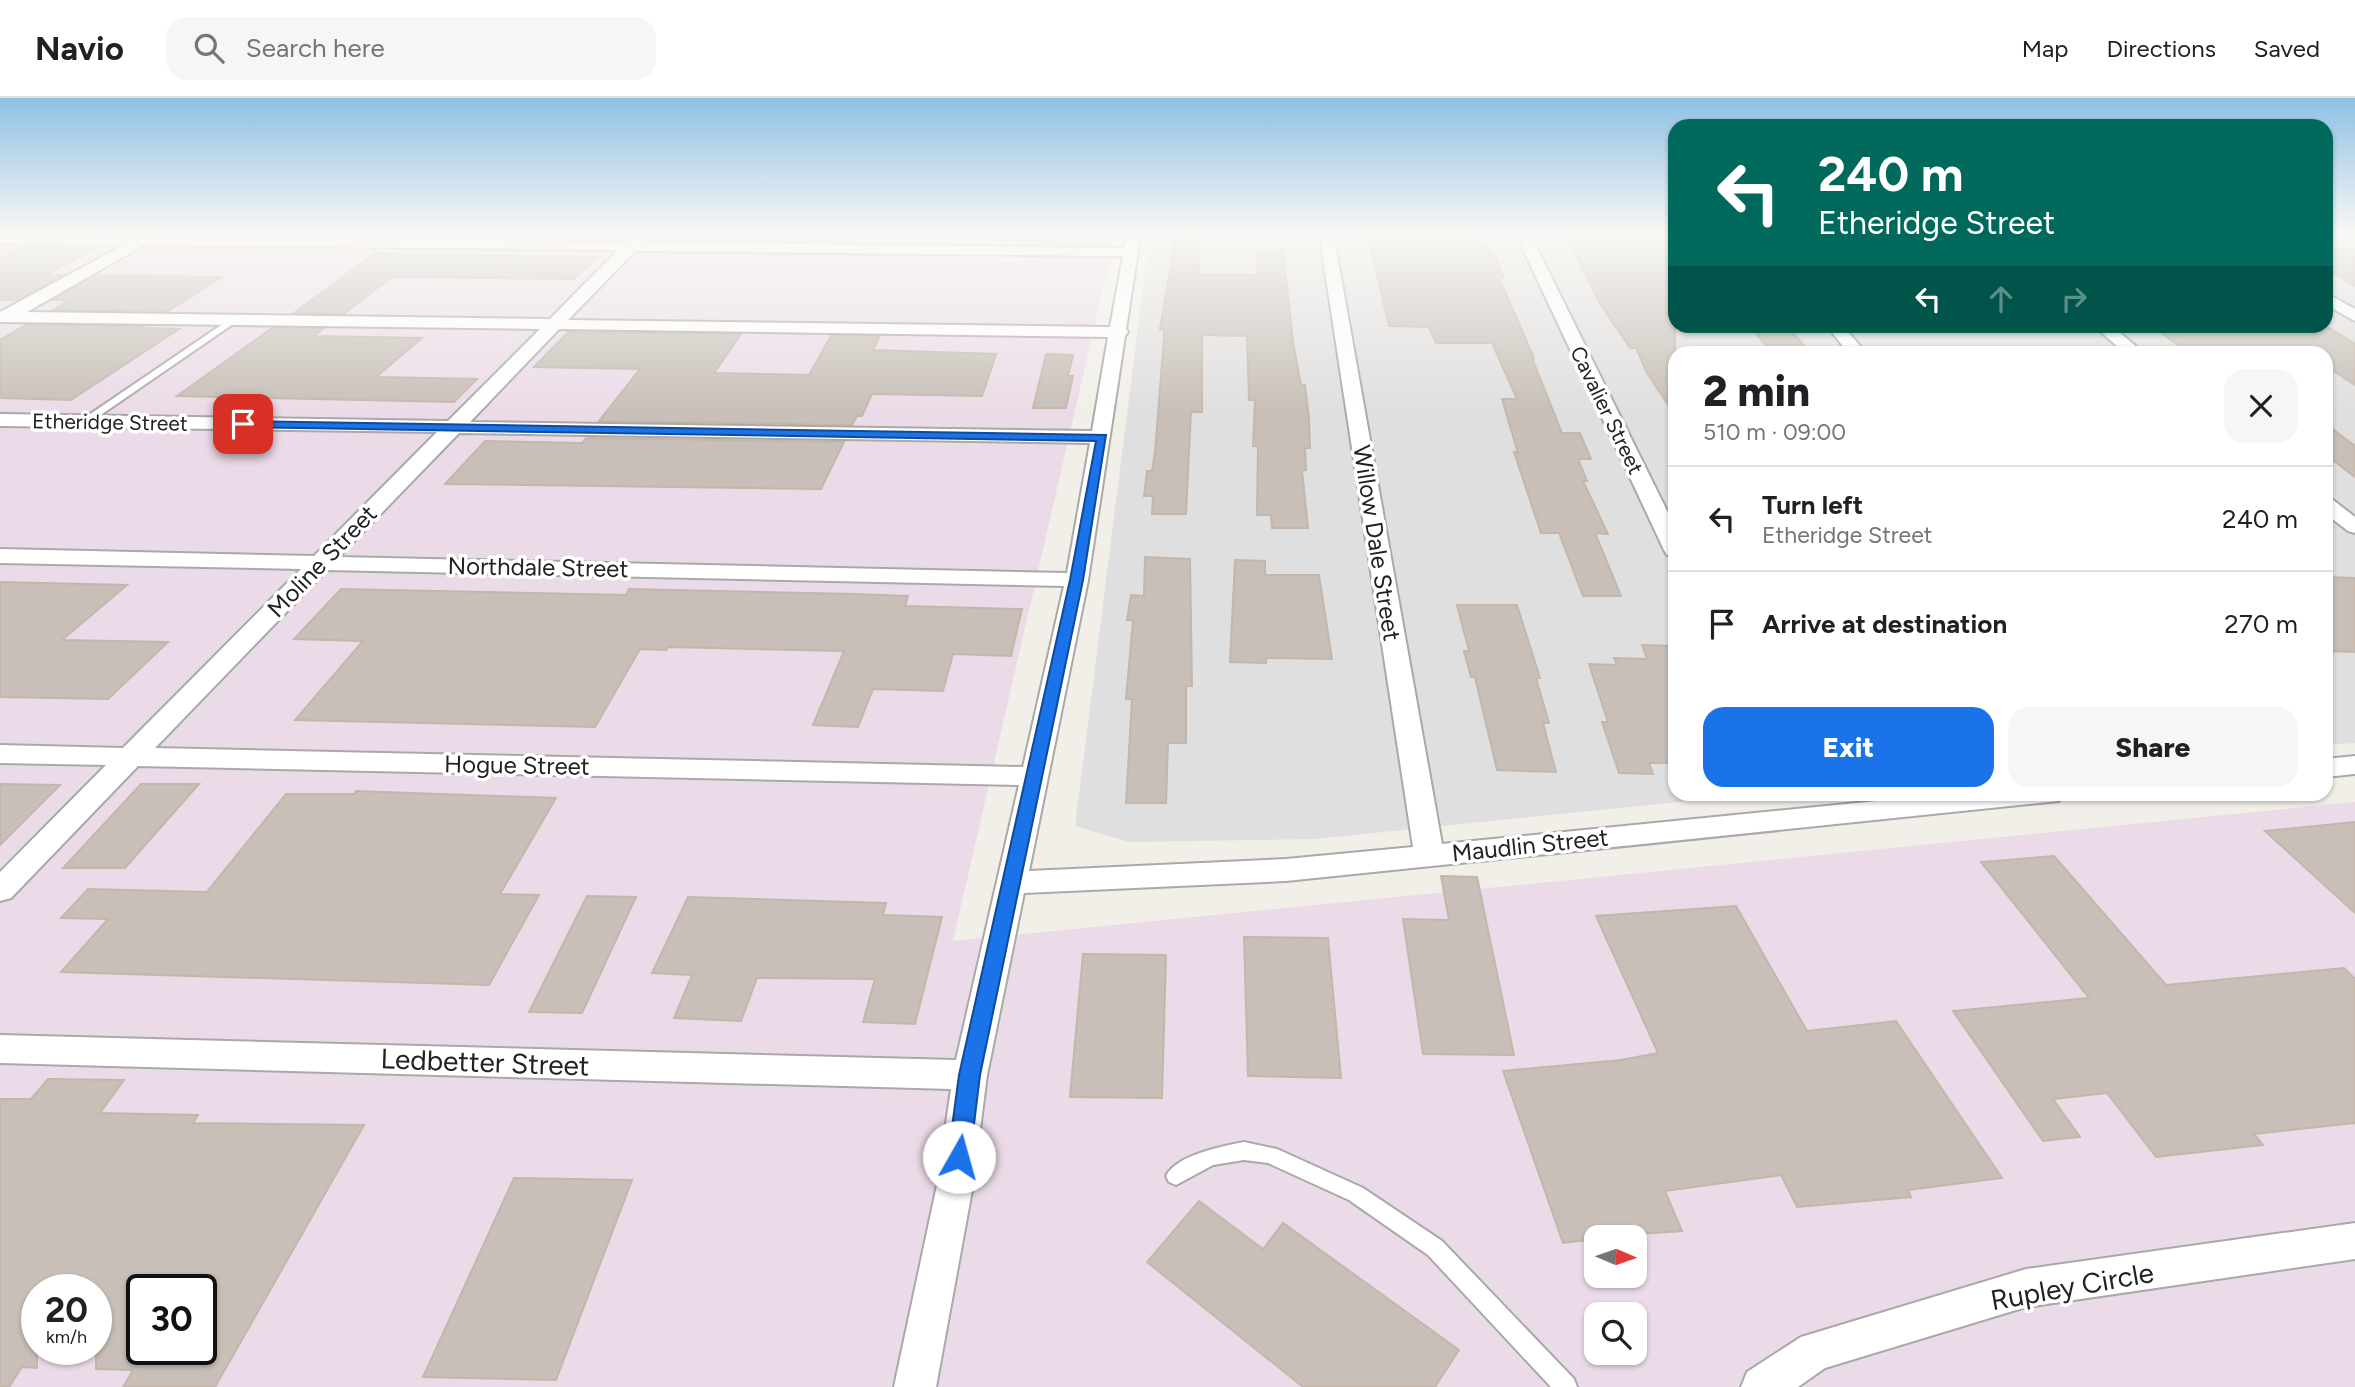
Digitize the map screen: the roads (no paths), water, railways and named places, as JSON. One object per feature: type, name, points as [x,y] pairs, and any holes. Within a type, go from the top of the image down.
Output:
[{"type":"street","points":[[2,318],[49,292]]},
{"type":"street","name":"Moline Street","points":[[0,890],[585,292]]},
{"type":"street","points":[[915,1387],[955,1185],[970,1075],[1077,580],[1125,292]]},
{"type":"street","name":"Willow Dale Street","points":[[1336,292],[1429,855]]},
{"type":"street","name":"Cavalier Street","points":[[1551,292],[1668,535]]},
{"type":"street","points":[[2333,302],[2355,316]]},
{"type":"street","points":[[2,318],[1119,332]]},
{"type":"street","points":[[2111,333],[2127,346]]},
{"type":"street","name":"Etheridge Street","points":[[0,420],[1102,437]]},
{"type":"street","points":[[2333,510],[2355,527]]},
{"type":"street","name":"Northdale Street","points":[[0,556],[1077,580]]},
{"type":"street","name":"Hogue Street","points":[[0,754],[1034,776]]},
{"type":"street","points":[[2333,767],[2355,765]]},
{"type":"street","name":"Maudlin Street","points":[[1011,883],[1286,870],[1429,855],[1798,806],[1903,801]]},
{"type":"street","name":"Ledbetter Street","points":[[0,1049],[970,1075]]},
{"type":"street","name":"Rupley Circle","points":[[1762,1387],[1815,1351],[2026,1288],[2355,1241]]},
{"type":"lane","points":[[85,421],[233,320]]},
{"type":"lane","points":[[1176,1177],[1210,1157],[1244,1151],[1270,1155],[1356,1194],[1435,1248],[1566,1387]]}]
